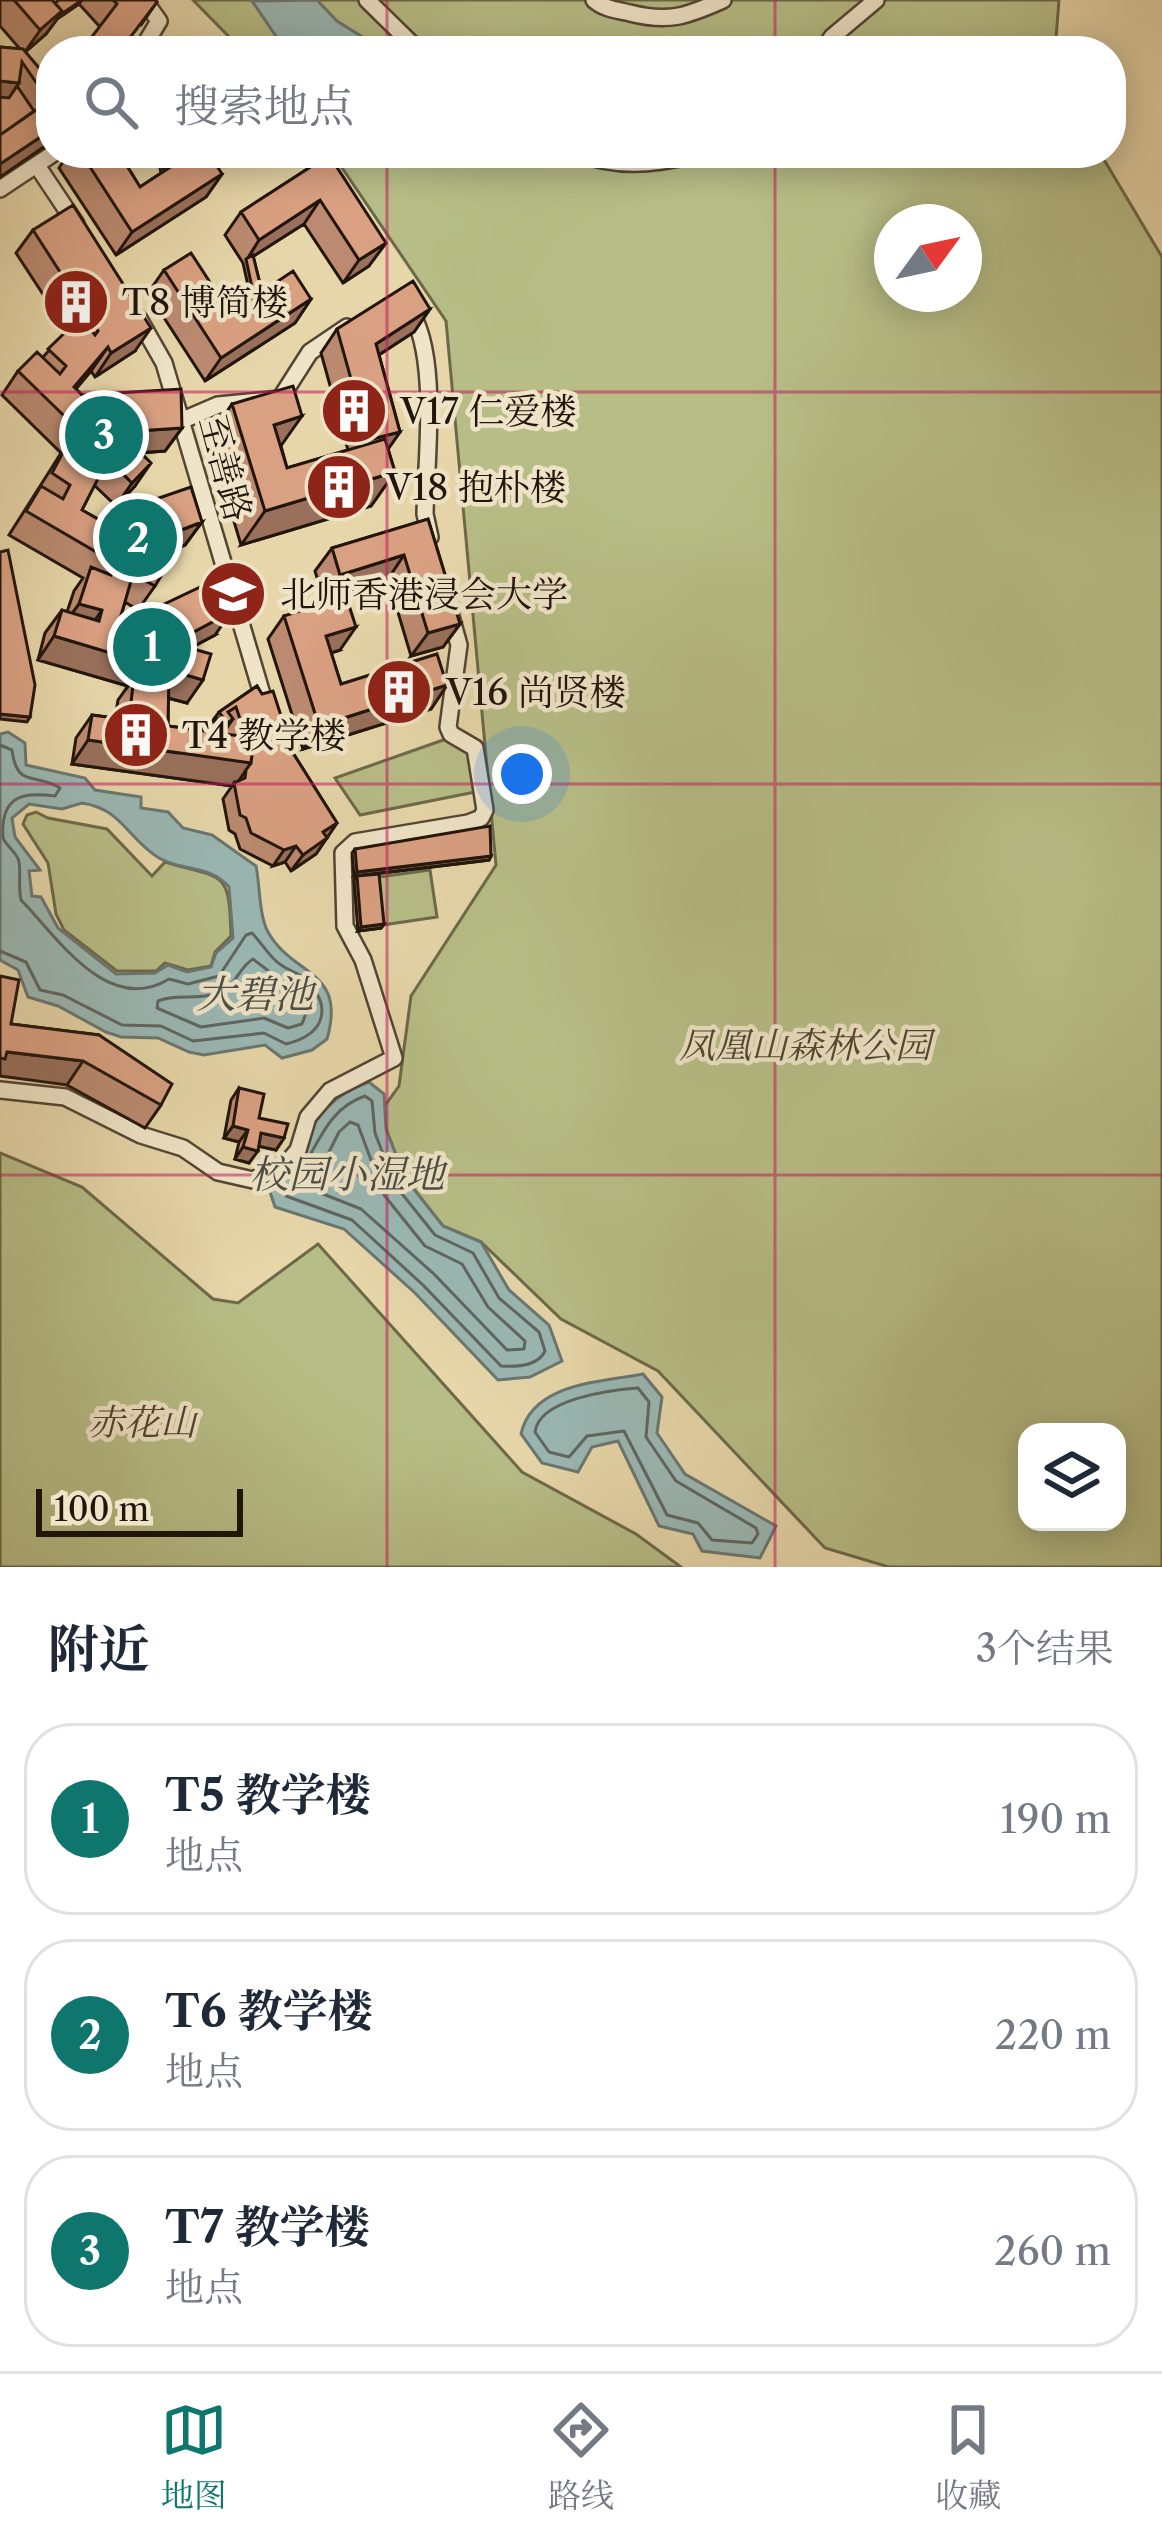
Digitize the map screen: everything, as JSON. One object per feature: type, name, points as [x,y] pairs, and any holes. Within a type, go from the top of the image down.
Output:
[{"type":"street","points":[[144,0],[159,21],[154,36]]},
{"type":"street","points":[[367,0],[404,36]]},
{"type":"street","points":[[594,0],[658,20],[688,15],[723,0]]},
{"type":"street","points":[[833,36],[866,3]]},
{"type":"street","points":[[0,189],[36,168]]},
{"type":"street","points":[[39,168],[88,243]]},
{"type":"street","points":[[398,294],[420,325],[427,360],[425,514],[433,548]]},
{"type":"street","name":"至善路","points":[[128,302],[164,363],[271,725]]},
{"type":"street","points":[[183,420],[218,404],[280,399],[310,352],[368,314]]},
{"type":"street","points":[[0,1090],[65,1096],[183,1148],[218,1172],[253,1180],[273,1173],[298,1150],[308,1117],[322,1097],[394,1058],[362,960],[345,926],[343,854],[355,842],[468,823],[481,818],[484,810],[475,748],[451,734],[448,727],[459,644],[443,586]]},
{"type":"green space","points":[[193,0],[1059,0],[1056,36],[228,36]]},
{"type":"green space","name":"凤凰山森林公园","points":[[342,168],[1109,168],[1162,257],[1162,1567],[889,1567],[825,1548],[658,1371],[561,1319],[481,1242],[443,1226],[405,1178],[386,1129],[384,1107],[399,1086],[411,996],[496,865],[446,321]]},
{"type":"green space","points":[[449,738],[468,748],[475,792],[360,815],[335,778]]},
{"type":"green space","points":[[36,812],[107,829],[152,876],[165,862],[220,880],[228,898],[231,936],[215,952],[211,966],[188,970],[165,963],[156,971],[117,971],[64,930],[56,914],[48,863],[23,824],[27,815]]},
{"type":"green space","points":[[430,870],[437,917],[383,925],[379,877]]},
{"type":"green space","name":"赤花山","points":[[0,1153],[82,1187],[213,1299],[238,1303],[318,1244],[522,1472],[636,1534],[681,1567],[0,1567]]},
{"type":"water","points":[[317,0],[361,36],[276,36],[252,1]]},
{"type":"water","name":"大碧池","points":[[8,732],[25,743],[26,765],[85,778],[95,790],[141,797],[141,808],[168,812],[183,828],[212,835],[256,866],[268,932],[324,986],[330,999],[327,1039],[312,1050],[282,1058],[265,1045],[204,1055],[158,1038],[121,1037],[28,997],[18,970],[0,960],[0,734]],"holes":[[[82,803],[116,818],[159,858],[204,871],[229,887],[233,938],[216,953],[211,967],[187,972],[168,965],[155,973],[116,974],[58,928],[41,897],[32,896],[29,871],[40,870],[15,837],[12,818],[29,804],[62,809]]]},
{"type":"water","name":"校园小湿地","points":[[369,1082],[384,1094],[386,1129],[405,1178],[443,1226],[481,1242],[509,1290],[549,1325],[562,1361],[530,1377],[498,1380],[415,1293],[344,1229],[275,1207],[269,1189],[320,1115],[348,1091]]},
{"type":"water","points":[[643,1374],[662,1397],[657,1433],[685,1474],[776,1526],[760,1558],[702,1551],[693,1534],[659,1526],[618,1441],[592,1447],[578,1472],[542,1463],[521,1434],[528,1417],[553,1395],[588,1383]]},
{"type":"building","points":[[14,0],[52,0],[62,11],[40,30]]},
{"type":"building","points":[[82,0],[60,15],[55,3]]},
{"type":"building","points":[[113,0],[157,2],[131,36],[92,36],[117,4]]},
{"type":"building","points":[[0,47],[23,49],[36,64],[36,82],[22,62],[19,83],[0,81]]},
{"type":"building","points":[[17,86],[34,111],[0,135],[0,97],[9,98]]},
{"type":"building","points":[[36,110],[36,140],[0,164],[0,135]]},
{"type":"building","points":[[91,168],[128,168],[140,187],[169,168],[218,168],[222,174],[132,232]]},
{"type":"building","points":[[309,168],[337,168],[386,243],[359,260],[320,200],[259,240],[241,212]]},
{"type":"building","points":[[73,205],[151,328],[111,353],[108,347],[74,387],[82,395],[181,389],[182,428],[120,432],[151,463],[132,483],[108,459],[82,510],[98,519],[191,487],[202,522],[142,545],[170,561],[155,586],[133,574],[118,626],[215,580],[231,612],[173,643],[211,654],[203,680],[169,670],[168,726],[254,738],[251,763],[88,740],[92,715],[144,722],[144,713],[130,711],[134,677],[145,678],[145,663],[54,636],[62,610],[99,621],[102,610],[79,604],[91,567],[111,575],[115,563],[26,511],[41,486],[63,499],[70,485],[52,473],[69,441],[84,454],[90,441],[18,371],[37,352],[60,374],[66,366],[48,349],[81,317],[95,335],[98,331],[33,230]]},
{"type":"building","points":[[191,253],[230,313],[293,271],[311,299],[221,358],[164,270]]},
{"type":"building","points":[[253,255],[262,292],[254,297],[246,259]]},
{"type":"building","points":[[413,281],[430,309],[376,344],[400,432],[368,440],[337,329]]},
{"type":"building","points":[[293,386],[302,416],[274,425],[287,468],[385,439],[395,472],[265,511],[232,404]]},
{"type":"building","points":[[428,519],[460,624],[428,633],[404,555],[340,575],[332,548]]},
{"type":"building","points":[[8,550],[35,685],[30,717],[0,714],[0,552]]},
{"type":"building","points":[[346,596],[356,627],[326,636],[341,684],[437,654],[447,685],[319,726],[284,616]]},
{"type":"building","points":[[257,686],[262,694],[273,691],[293,753],[337,823],[323,832],[327,838],[303,855],[296,846],[284,850],[251,833],[240,815],[234,783],[245,778],[254,738],[246,737],[236,707],[228,712],[233,719],[214,732],[200,730]]},
{"type":"building","points":[[490,826],[491,856],[357,872],[355,849]]},
{"type":"building","points":[[379,874],[384,924],[361,927],[357,876]]},
{"type":"building","points":[[0,976],[19,980],[11,1024],[99,1035],[172,1084],[161,1105],[83,1061],[7,1052],[5,1059],[0,1058]]},
{"type":"building","points":[[239,1088],[264,1094],[259,1118],[288,1124],[284,1138],[261,1133],[258,1151],[243,1147],[248,1130],[233,1126]]},
{"type":"place","name":"T8 博简楼","points":[[76,302]]},
{"type":"place","name":"V17 仁爱楼","points":[[354,411]]},
{"type":"place","name":"T7 教学楼","points":[[104,435]]},
{"type":"place","name":"V18 抱朴楼","points":[[339,487]]},
{"type":"place","name":"T6 教学楼","points":[[138,538]]},
{"type":"place","name":"北师香港浸会大学","points":[[233,594]]},
{"type":"place","name":"T5 教学楼","points":[[152,647]]},
{"type":"place","name":"V16 尚贤楼","points":[[399,692]]},
{"type":"place","name":"T4 教学楼","points":[[136,735]]}]
